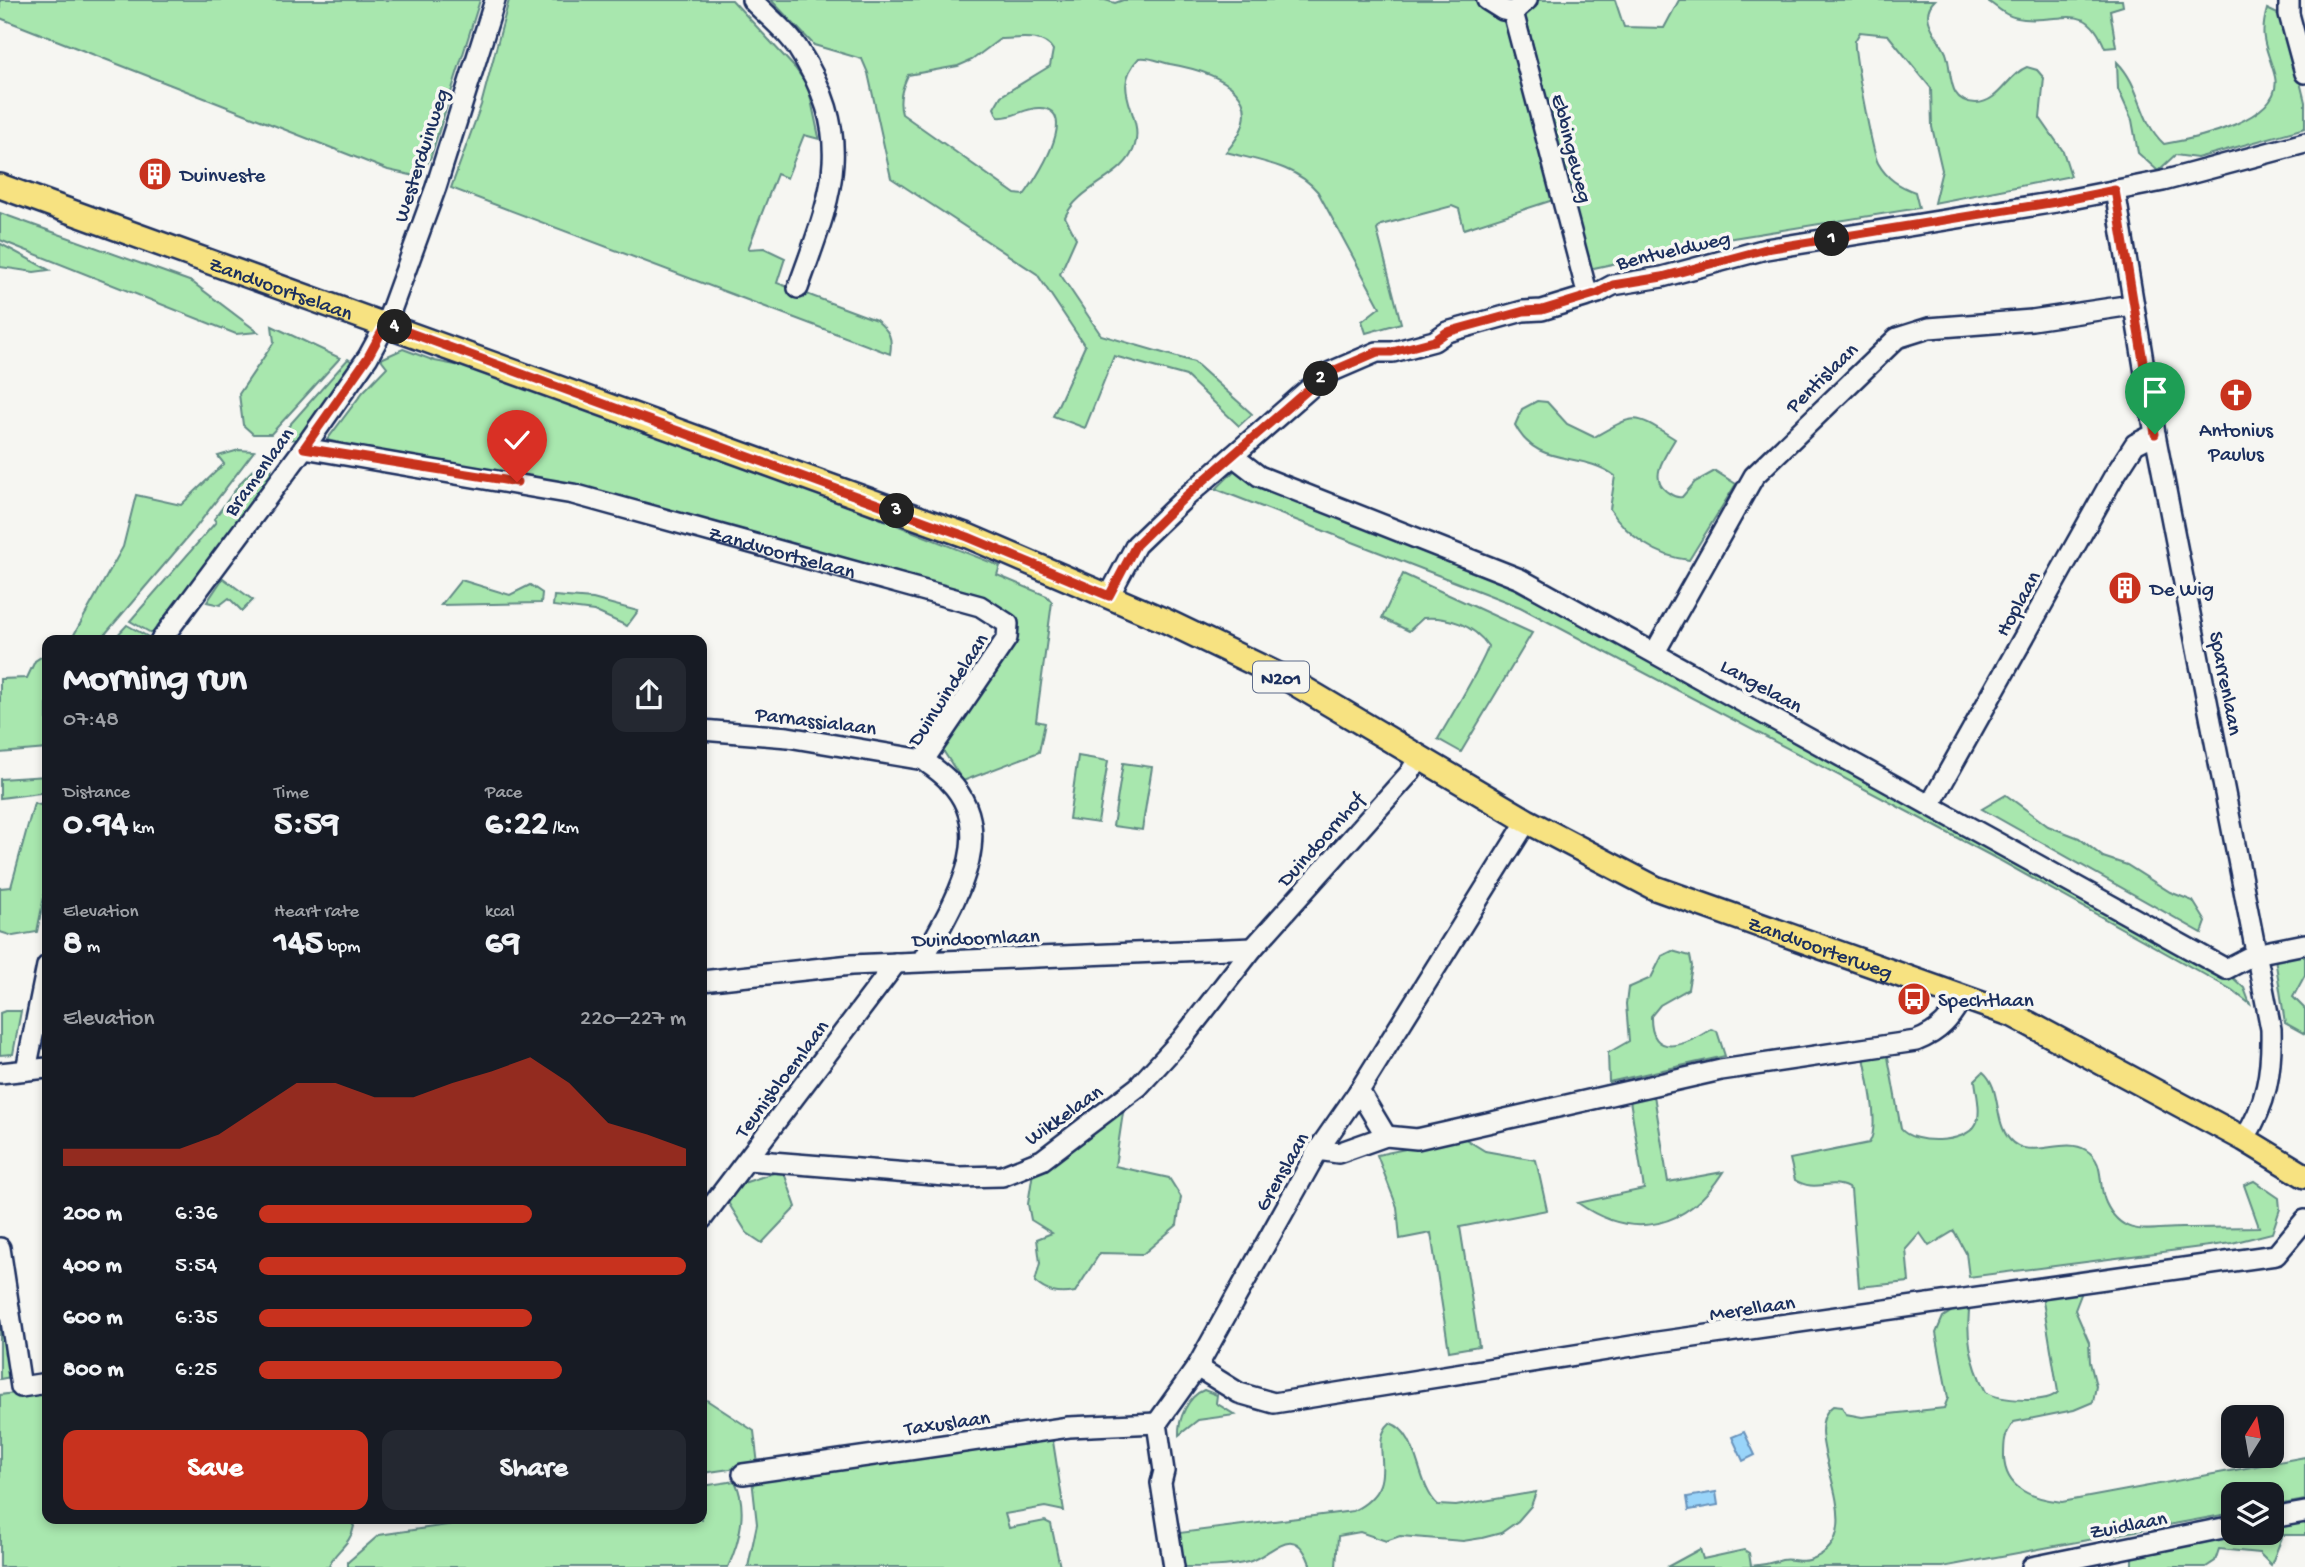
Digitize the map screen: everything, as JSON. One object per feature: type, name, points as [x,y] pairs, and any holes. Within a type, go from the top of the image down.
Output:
[{"type":"main road","name":"Zandvoortselaan","points":[[0,186],[968,537],[1109,596],[1291,681],[1446,774]]},
{"type":"main road","name":"Zandvoorterweg","points":[[1446,774],[1626,874],[1689,902],[1963,996],[2038,1027],[2244,1139],[2305,1176]]},
{"type":"street","name":"Westerduinweg","points":[[386,324],[436,187],[495,0]]},
{"type":"street","points":[[752,0],[796,45],[826,103],[833,131],[835,162],[829,200],[797,288]]},
{"type":"street","name":"Ebbingeweg","points":[[1487,0],[1503,10],[1520,6],[1588,296]]},
{"type":"street","points":[[2289,0],[2289,13],[2305,73]]},
{"type":"street","name":"Bentveldweg","points":[[1109,596],[1136,545],[1326,374],[1377,352],[1392,352],[1434,341],[1447,332],[1524,311],[1542,310],[1613,285],[1662,277],[1766,249],[2056,202],[2163,181],[2305,143]]},
{"type":"street","name":"Sparrenlaan","points":[[2115,190],[2155,434],[2271,1029],[2272,1071],[2255,1123],[2244,1139]]},
{"type":"street","name":"Pentislaan","points":[[1655,652],[1754,476],[1897,338],[1930,328],[2032,320],[2132,305]]},
{"type":"street","name":"Bramenlaan","points":[[165,635],[304,448],[368,357],[386,324]]},
{"type":"street","name":"Hoplaan","points":[[1930,804],[2113,478],[2135,444],[2155,434]]},
{"type":"street","name":"Zandvoortselaan","points":[[304,448],[573,494],[980,606],[996,613],[1008,624]]},
{"type":"street","name":"Langelaan","points":[[1233,457],[1259,476],[1520,579],[2226,969],[2255,954]]},
{"type":"street","name":"Duinwindelaan","points":[[922,961],[961,887],[968,867],[972,835],[966,806],[950,782],[924,760],[1007,638],[1008,624]]},
{"type":"street","name":"Parnassialaan","points":[[707,730],[788,737],[924,760]]},
{"type":"street","name":"Duindoornhof","points":[[1253,948],[1409,774],[1419,758]]},
{"type":"street","name":"Grenslaan","points":[[1157,1423],[1197,1367],[1318,1150],[1359,1091],[1527,821]]},
{"type":"street","points":[[2255,954],[2305,944]]},
{"type":"street","name":"Duindoornlaan","points":[[707,980],[838,966],[922,961],[1253,948]]},
{"type":"street","name":"Wikkelaan","points":[[748,1160],[958,1177],[1002,1176],[1042,1160],[1138,1087],[1182,1039],[1253,948]]},
{"type":"street","name":"Teunisbloemlaan","points":[[707,1213],[896,963]]},
{"type":"street","points":[[26,1070],[42,991]]},
{"type":"street","points":[[1318,1150],[1338,1153],[1386,1136],[1417,1139],[1721,1070],[1916,1041],[1937,1031],[1952,1017],[1963,996]]},
{"type":"street","points":[[0,1073],[42,1068]]},
{"type":"street","points":[[1359,1091],[1386,1136]]},
{"type":"street","name":"Merellaan","points":[[1197,1367],[1239,1393],[1274,1403],[1651,1343],[2276,1255],[2305,1220]]},
{"type":"street","points":[[0,1248],[21,1387],[42,1384]]},
{"type":"street","points":[[1157,1423],[1164,1471],[1160,1483],[1174,1567]]},
{"type":"street","name":"Taxuslaan","points":[[743,1474],[1069,1427],[1157,1423]]},
{"type":"street","points":[[2284,1516],[2305,1512]]},
{"type":"street","name":"Zuidlaan","points":[[2032,1567],[2221,1528]]},
{"type":"green space","points":[[0,0],[480,0],[431,156],[420,177],[388,170],[0,18]]},
{"type":"green space","points":[[509,0],[732,0],[795,68],[808,86],[819,137],[804,135],[787,178],[777,174],[748,249],[764,248],[785,258],[777,283],[876,320],[889,335],[890,354],[451,188],[481,105]]},
{"type":"green space","points":[[771,0],[1105,0],[1115,3],[1123,0],[1482,0],[1507,16],[1553,200],[1464,229],[1459,209],[1452,206],[1381,225],[1377,230],[1401,323],[1366,333],[1362,321],[1380,307],[1318,192],[1288,170],[1226,152],[1239,133],[1245,116],[1243,102],[1235,91],[1223,81],[1207,74],[1151,58],[1139,58],[1130,70],[1126,92],[1135,123],[1135,145],[1122,166],[1081,197],[1065,217],[1076,238],[1060,274],[1101,335],[1194,362],[1252,414],[1239,426],[1186,376],[1114,356],[1085,428],[1053,416],[1085,346],[1037,274],[891,178],[868,73],[862,59],[814,45]],"holes":[[[1000,39],[1037,39],[1053,50],[1050,66],[1001,96],[994,108],[998,117],[1040,108],[1052,112],[1057,121],[1052,147],[1024,195],[1015,194],[902,114],[900,104],[908,75],[958,66],[972,60]]]},
{"type":"green space","points":[[1526,0],[1615,0],[1624,27],[1664,28],[1679,0],[1935,0],[1928,13],[1929,20],[1946,53],[1955,92],[1966,102],[1984,102],[2020,71],[2027,67],[2037,70],[2044,78],[2040,118],[2063,151],[2071,176],[1934,203],[1942,170],[1932,127],[1931,88],[1888,35],[1860,32],[1855,41],[1855,49],[1875,156],[1889,178],[1915,192],[1919,208],[1733,238],[1589,269],[1523,6]]},
{"type":"green space","points":[[1986,0],[2122,0],[2123,6],[2110,10],[2116,47],[2105,48],[2098,33],[2082,19],[2017,18]]},
{"type":"green space","points":[[2267,9],[2284,17],[2305,102],[2305,128],[2197,158],[2175,155],[2158,171],[2138,153],[2132,120],[2118,89],[2117,62],[2131,82],[2149,125],[2164,144],[2215,132],[2252,116],[2266,105],[2274,92],[2275,77],[2263,29]]},
{"type":"green space","points":[[0,213],[192,282],[258,332],[236,334],[0,240]]},
{"type":"green space","points":[[0,244],[49,270],[34,272],[0,267]]},
{"type":"green space","points":[[272,326],[340,358],[271,434],[253,434],[243,425],[239,394],[274,342]]},
{"type":"green space","points":[[403,349],[435,361],[476,369],[762,472],[1000,566],[997,575],[1047,596],[1052,602],[1036,721],[1045,723],[1039,752],[963,781],[940,746],[1013,621],[1007,611],[991,602],[327,440],[363,392],[387,367],[381,359]]},
{"type":"green space","points":[[348,359],[355,364],[300,440],[278,438]]},
{"type":"green space","points":[[1537,401],[1547,402],[1567,424],[1594,437],[1627,420],[1635,419],[1651,424],[1675,439],[1659,472],[1661,485],[1674,496],[1682,497],[1695,482],[1715,471],[1736,484],[1689,560],[1666,555],[1644,544],[1617,519],[1610,509],[1615,476],[1588,463],[1547,454],[1524,439],[1515,425],[1522,409]]},
{"type":"green space","points":[[239,450],[254,451],[193,531],[104,635],[74,635],[123,547],[136,495],[181,505],[224,464],[218,456]]},
{"type":"green space","points":[[266,456],[271,463],[272,479],[153,634],[130,621],[216,522],[214,519],[242,481]]},
{"type":"green space","points":[[1235,470],[1255,483],[1392,532],[1509,586],[1865,775],[2232,977],[2244,988],[2250,1004],[2232,990],[1999,860],[1520,607],[1216,489]]},
{"type":"green space","points":[[1403,574],[1532,633],[1461,752],[1438,739],[1488,646],[1468,627],[1451,620],[1423,618],[1409,631],[1382,618]]},
{"type":"green space","points":[[223,578],[253,600],[242,611],[229,598],[220,605],[207,602]]},
{"type":"green space","points":[[461,580],[510,595],[530,585],[542,593],[541,603],[441,605]]},
{"type":"green space","points":[[554,596],[593,599],[638,611],[627,626],[594,611],[553,606]]},
{"type":"green space","points":[[127,625],[145,635],[118,635]]},
{"type":"green space","points":[[42,656],[42,749],[0,753],[0,679],[27,678],[35,661]]},
{"type":"green space","points":[[1078,756],[1108,761],[1098,823],[1069,819]]},
{"type":"green space","points":[[1123,763],[1152,767],[1142,830],[1113,826]]},
{"type":"green space","points":[[42,776],[42,793],[0,798],[0,779]]},
{"type":"green space","points":[[2006,795],[2048,826],[2079,838],[2103,857],[2127,865],[2170,892],[2193,901],[2206,922],[2202,933],[1982,809]]},
{"type":"green space","points":[[34,803],[42,805],[42,907],[37,932],[13,936],[0,932],[0,888],[11,887]]},
{"type":"green space","points":[[2305,950],[2305,975],[2293,997],[2305,1009],[2305,1034],[2285,1023],[2275,958]]},
{"type":"green space","points":[[1672,951],[1690,956],[1692,966],[1688,989],[1660,1005],[1651,1016],[1652,1030],[1663,1044],[1672,1045],[1691,1040],[1711,1029],[1717,1031],[1725,1056],[1609,1082],[1608,1053],[1629,1041],[1626,1004],[1628,988],[1651,978],[1662,956]]},
{"type":"green space","points":[[21,1011],[13,1054],[0,1055],[0,1013]]},
{"type":"green space","points":[[1886,1046],[1901,1129],[1907,1134],[1916,1138],[1939,1140],[1951,1139],[1970,1131],[1979,1114],[1975,1080],[1983,1072],[1993,1087],[2001,1124],[2010,1140],[2026,1148],[2067,1145],[2086,1150],[2099,1167],[2106,1203],[2121,1223],[2140,1229],[2259,1227],[2244,1185],[2254,1181],[2279,1198],[2280,1209],[2272,1233],[2232,1243],[1969,1277],[1966,1253],[1954,1231],[1929,1246],[1920,1233],[1906,1249],[1909,1282],[1859,1287],[1851,1190],[1837,1184],[1810,1186],[1795,1180],[1790,1159],[1869,1143],[1874,1125],[1863,1051]]},
{"type":"green space","points":[[1654,1095],[1668,1182],[1723,1172],[1693,1206],[1676,1217],[1658,1223],[1639,1225],[1619,1222],[1578,1203],[1644,1189],[1630,1100]]},
{"type":"green space","points":[[1124,1106],[1115,1166],[1169,1178],[1181,1197],[1177,1225],[1143,1254],[1100,1253],[1075,1292],[1049,1291],[1035,1282],[1040,1263],[1037,1239],[1052,1233],[1031,1220],[1028,1204],[1033,1172]]},
{"type":"green space","points":[[1462,1137],[1485,1151],[1536,1160],[1547,1210],[1460,1227],[1479,1346],[1449,1351],[1431,1233],[1400,1239],[1397,1207],[1377,1155]]},
{"type":"green space","points":[[783,1170],[796,1207],[762,1243],[747,1233],[724,1196],[734,1186]]},
{"type":"green space","points":[[2085,1284],[2075,1310],[2089,1342],[2090,1362],[2096,1386],[2093,1402],[2074,1410],[2014,1422],[2005,1438],[2004,1457],[2006,1468],[2015,1485],[2032,1495],[2062,1502],[2246,1468],[2284,1468],[2284,1461],[2305,1457],[2305,1500],[2284,1504],[2284,1482],[2221,1482],[2221,1515],[1942,1567],[1667,1567],[1700,1549],[1703,1559],[1744,1550],[1749,1553],[1751,1566],[1785,1560],[1809,1560],[1829,1548],[1838,1530],[1838,1508],[1823,1438],[1823,1419],[1833,1406],[1842,1407],[1846,1414],[1862,1417],[1944,1408],[1948,1398],[1936,1333],[1943,1317],[1971,1299],[1968,1323],[1970,1347],[1986,1392],[2002,1397],[2034,1400],[2058,1392],[2041,1289]]},
{"type":"green space","points":[[0,1309],[11,1377],[0,1379]]},
{"type":"green space","points":[[42,1390],[42,1524],[352,1524],[352,1533],[329,1567],[0,1567],[0,1395]]},
{"type":"green space","points":[[1204,1390],[1217,1395],[1216,1403],[1235,1415],[1198,1420],[1179,1435],[1185,1409],[1193,1397]]},
{"type":"green space","points":[[707,1400],[754,1431],[758,1465],[707,1472]]},
{"type":"green space","points":[[1390,1423],[1400,1428],[1407,1437],[1425,1484],[1438,1505],[1456,1506],[1536,1492],[1531,1506],[1518,1521],[1501,1533],[1463,1541],[1400,1536],[1386,1541],[1360,1532],[1338,1536],[1336,1567],[1311,1567],[1305,1552],[1298,1544],[1290,1542],[1248,1562],[1224,1566],[1184,1567],[1179,1533],[1353,1511],[1369,1500],[1378,1489],[1382,1477],[1381,1442],[1383,1432]]},
{"type":"green space","points":[[1052,1435],[1064,1511],[1045,1507],[1005,1514],[1009,1528],[1045,1521],[1051,1524],[1060,1567],[748,1567],[757,1524],[752,1479]]},
{"type":"green space","points":[[735,1481],[739,1491],[741,1524],[728,1567],[348,1567],[348,1562],[379,1535],[454,1524],[707,1524],[707,1485]]},
{"type":"green space","points":[[2305,1521],[2305,1535],[2284,1535],[2284,1525]]},
{"type":"green space","points":[[2221,1538],[2221,1545],[2279,1545],[2271,1565],[2259,1553],[2219,1549],[2215,1561],[2206,1567],[2132,1567],[2132,1555]]},
{"type":"water","points":[[1744,1432],[1755,1455],[1743,1461],[1732,1437]]},
{"type":"water","points":[[1716,1492],[1718,1505],[1689,1510],[1687,1497]]},
{"type":"place","name":"Duinveste","points":[[155,174]]},
{"type":"place","name":"Antonius Paulus","points":[[2236,395]]},
{"type":"place","name":"De Wig","points":[[2125,588]]},
{"type":"place","name":"Spechtlaan","points":[[1914,999]]},
{"type":"route","points":[[517,482],[304,448],[368,357],[386,324],[968,537],[1109,596],[1136,545],[1186,496],[1326,374],[1377,352],[1392,352],[1434,341],[1447,332],[1524,311],[1542,310],[1598,293],[1613,285],[1641,278],[1662,277],[1766,249],[2115,190],[2155,434]]}]
